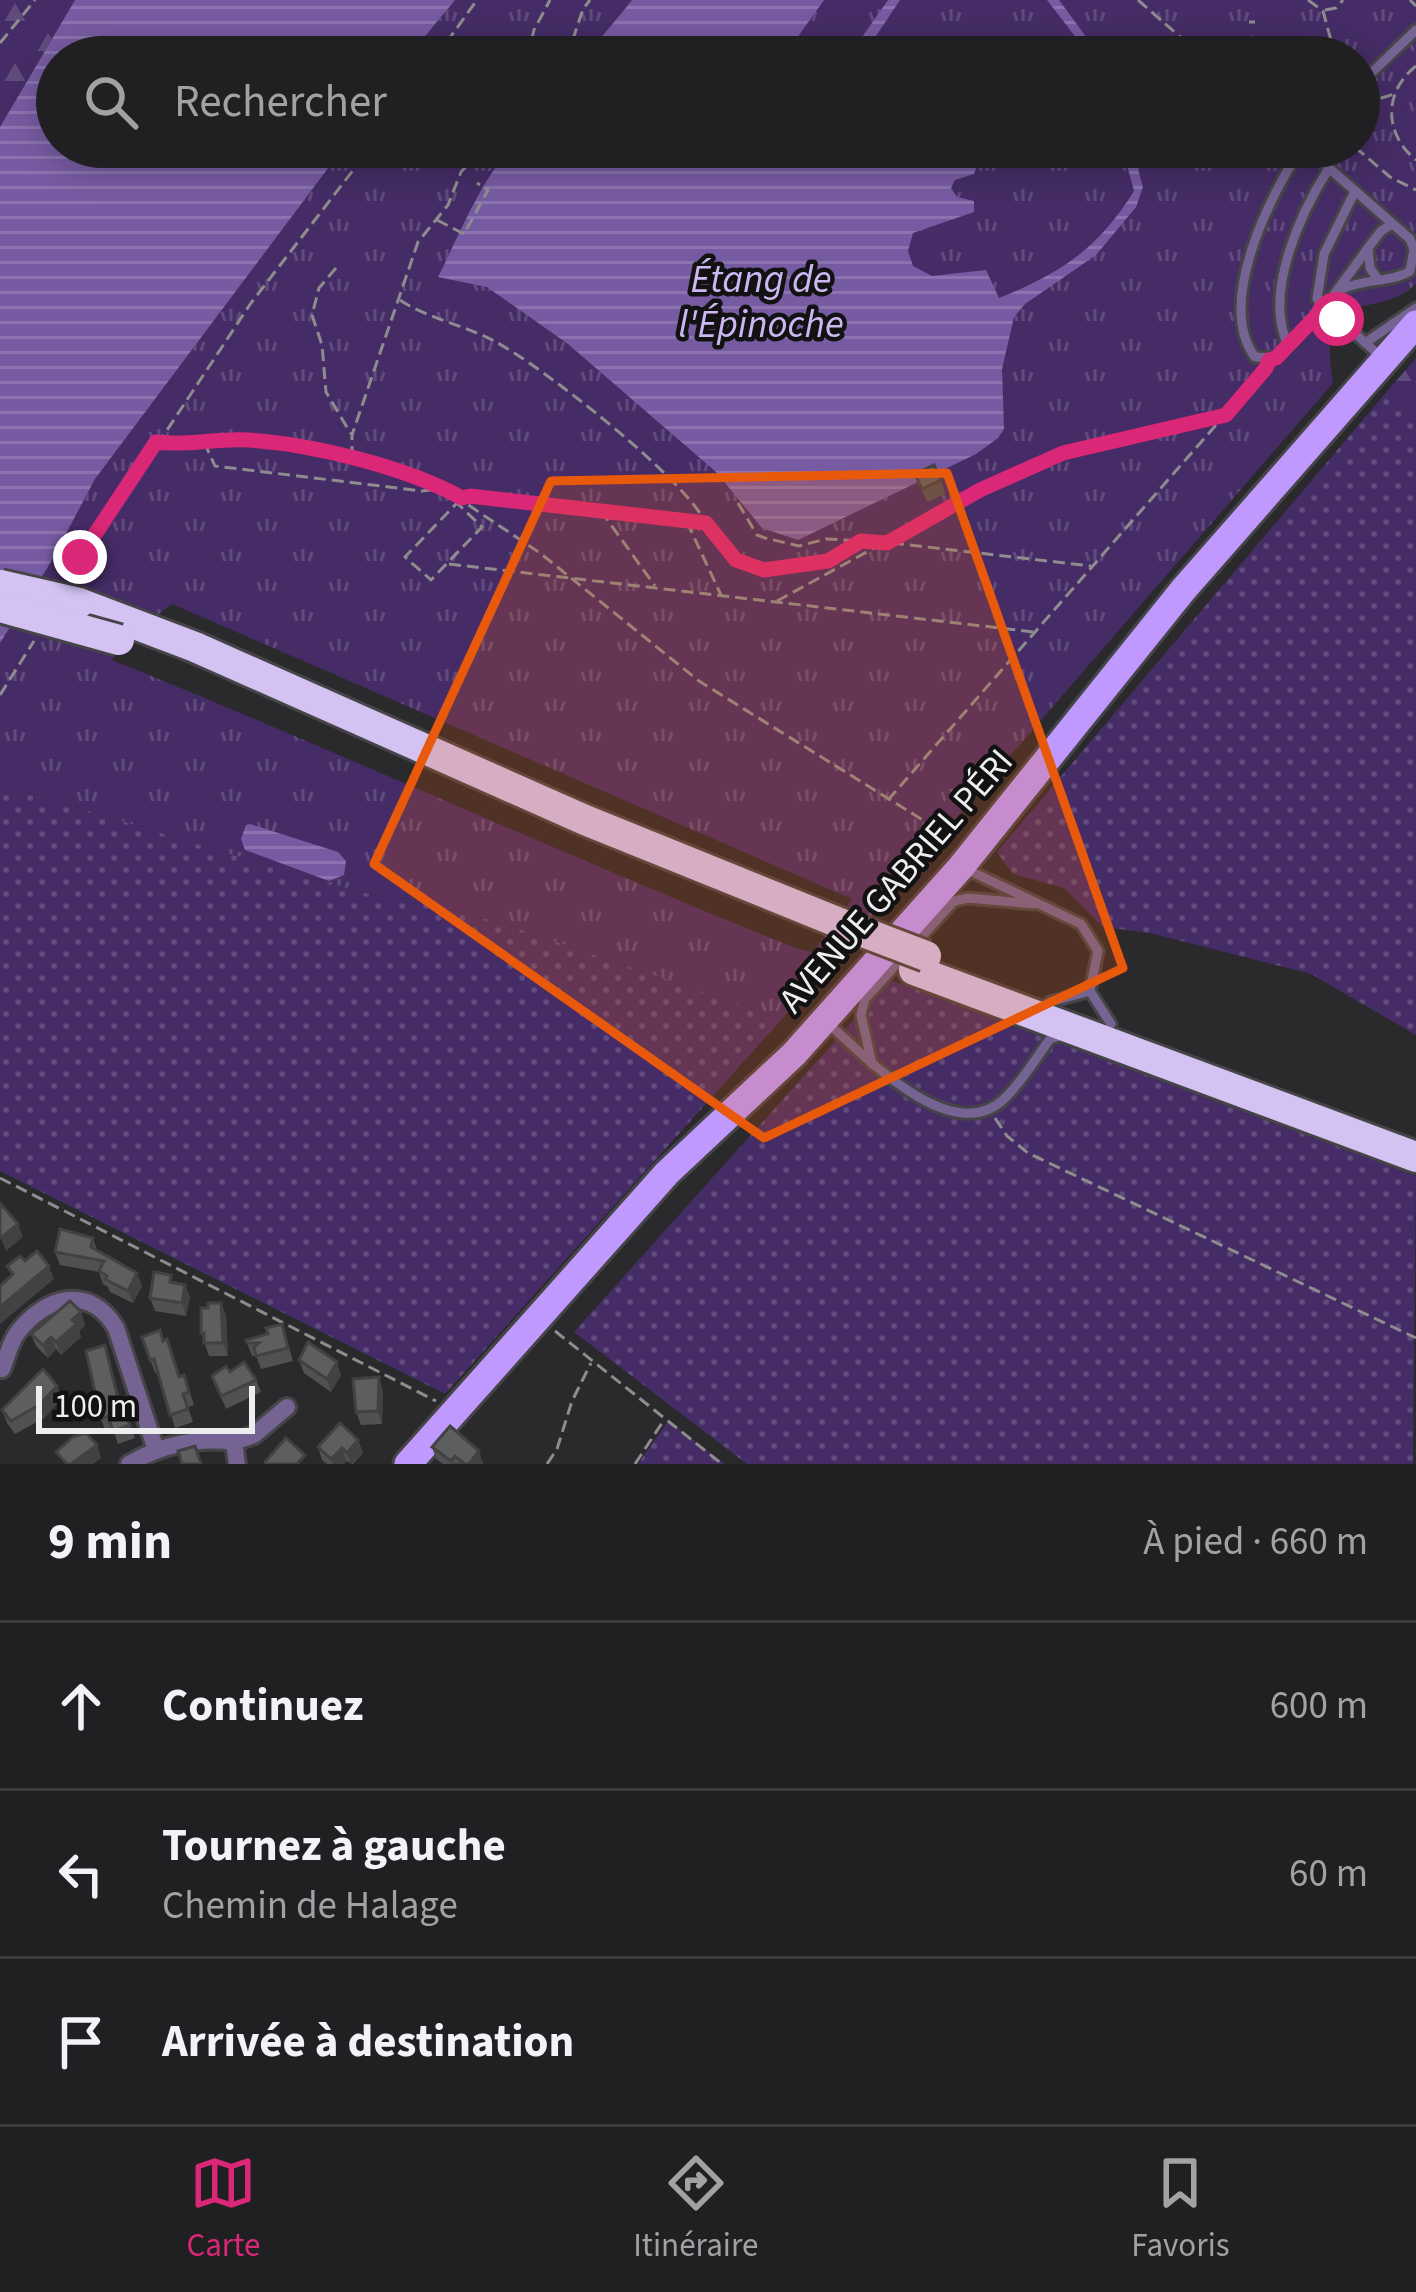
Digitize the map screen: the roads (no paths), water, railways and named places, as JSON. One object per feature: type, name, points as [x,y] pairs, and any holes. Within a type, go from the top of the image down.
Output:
[{"type":"highway","points":[[0,585],[79,604],[253,692],[580,838],[837,931],[1416,1157]]},
{"type":"highway","points":[[0,607],[123,630]]},
{"type":"highway","points":[[1065,1022],[1416,1137]]},
{"type":"main road","name":"AVENUE GABRIEL PÉRI","points":[[409,1464],[683,1157],[825,1020],[1375,352],[1416,324]]},
{"type":"street","points":[[2,1369],[19,1331],[54,1301],[67,1298],[93,1306],[116,1328],[156,1450]]},
{"type":"street","points":[[129,1464],[156,1450],[198,1441],[234,1442],[254,1435],[287,1407]]},
{"type":"street","points":[[234,1442],[237,1464]]},
{"type":"lane","points":[[1380,65],[1416,30]]},
{"type":"lane","points":[[1291,168],[1263,215],[1245,279],[1248,345],[1256,357],[1276,358],[1325,307],[1381,230],[1392,224]]},
{"type":"lane","points":[[1288,344],[1280,315],[1286,261],[1303,216],[1330,168],[1410,239],[1414,261],[1400,277],[1377,278],[1337,292]]},
{"type":"lane","points":[[1354,191],[1332,234],[1319,274],[1317,299],[1375,352],[1416,308]]},
{"type":"lane","points":[[1368,248],[1366,258],[1377,278]]},
{"type":"lane","points":[[825,1020],[872,1064],[935,1107],[963,1114],[1003,1100],[1090,991],[1098,951],[1081,924],[1034,904],[961,855]]},
{"type":"lane","points":[[872,1064],[861,1015],[865,999],[945,907],[968,898],[1034,904]]},
{"type":"lane","points":[[1065,1022],[1090,991]]},
{"type":"water","points":[[75,0],[455,0],[425,36],[54,36]]},
{"type":"water","points":[[632,0],[824,0],[798,36],[601,36]]},
{"type":"water","points":[[888,0],[900,0],[876,36],[863,36]]},
{"type":"water","points":[[1047,0],[1059,0],[1086,36],[1075,36]]},
{"type":"water","points":[[36,66],[36,168],[328,168],[95,479],[0,643],[0,127]]},
{"type":"water","name":"Étang de l'Épinoche","points":[[976,168],[974,174],[955,180],[951,188],[957,197],[974,201],[974,212],[913,233],[908,251],[913,266],[932,276],[986,270],[999,298],[1041,279],[1092,244],[1134,191],[1128,168],[1138,168],[1143,187],[1136,207],[1096,255],[1025,304],[1014,317],[1002,369],[1004,429],[998,438],[976,454],[798,540],[762,528],[716,472],[568,344],[487,287],[438,277],[494,170]]},
{"type":"water","points":[[250,824],[338,852],[346,861],[344,875],[329,881],[245,850],[241,839]]}]
